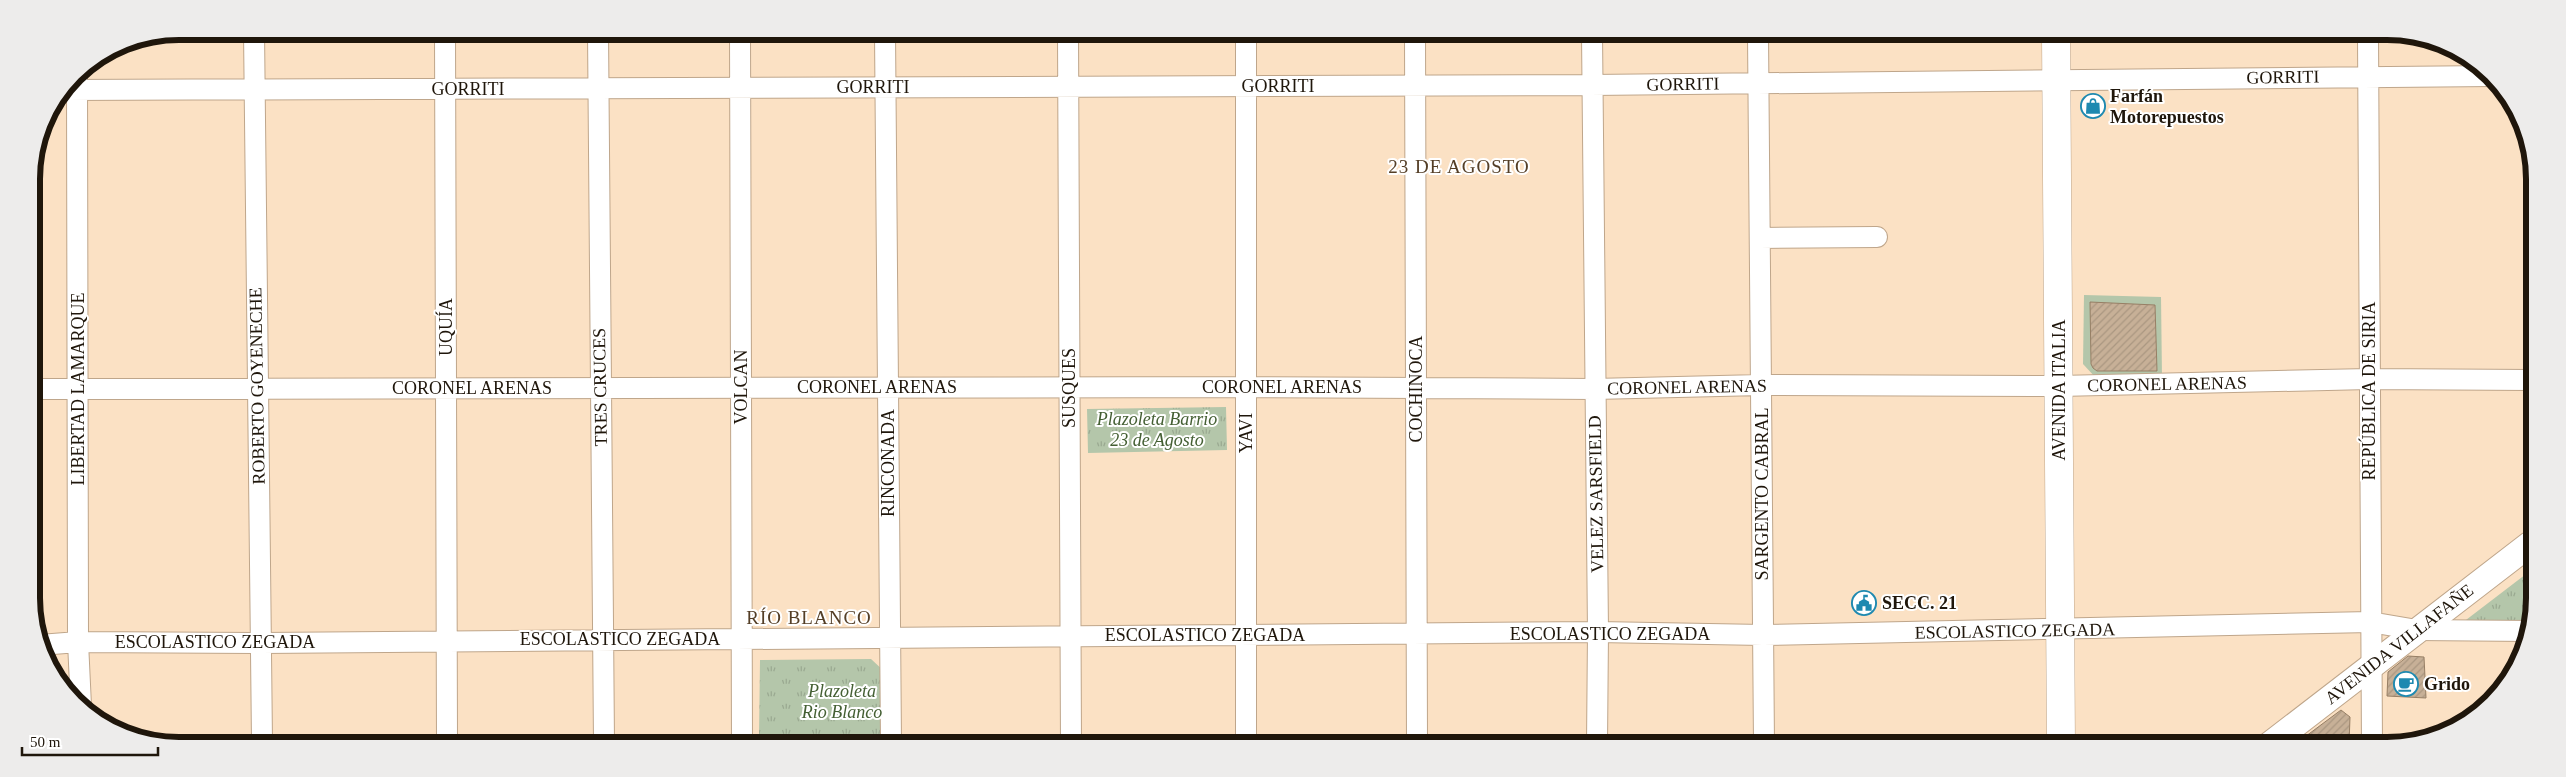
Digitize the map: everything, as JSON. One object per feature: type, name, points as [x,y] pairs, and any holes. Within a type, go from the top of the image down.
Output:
[{"type":"main road","name":"AVENIDA ITALIA","points":[[2056,40],[2061,737]]},
{"type":"street","name":"ROBERTO GOYENECHE","points":[[254,40],[262,737]]},
{"type":"street","name":"UQUÍA","points":[[445,40],[447,737]]},
{"type":"street","name":"TRES CRUCES","points":[[598,40],[600,388],[605,639],[604,737]]},
{"type":"street","name":"VOLCAN","points":[[740,40],[742,737]]},
{"type":"street","name":"RINCONADA","points":[[885,40],[891,737]]},
{"type":"street","name":"SUSQUES","points":[[1068,40],[1071,737]]},
{"type":"street","name":"YAVI","points":[[1246,40],[1246,737]]},
{"type":"street","name":"COCHINOCA","points":[[1415,40],[1417,737]]},
{"type":"street","name":"VELEZ SARSFIELD","points":[[1592,40],[1598,632],[1597,737]]},
{"type":"street","name":"SARGENTO CABRAL","points":[[1758,40],[1764,737]]},
{"type":"street","name":"REPÚBLICA DE SIRIA","points":[[2368,40],[2372,737]]},
{"type":"street","name":"GORRITI","points":[[78,84],[254,89],[600,90],[885,87],[1591,85],[2479,76]]},
{"type":"street","name":"LIBERTAD LAMARQUE","points":[[73,89],[78,388],[78,642],[81,695]]},
{"type":"street","points":[[1760,238],[1877,237]]},
{"type":"street","name":"CORONEL ARENAS","points":[[40,389],[1416,387],[1594,389],[1761,385],[2058,386],[2369,379],[2526,380]]},
{"type":"street","name":"AVENIDA VILLAFAÑE","points":[[2279,737],[2526,547]]},
{"type":"street","name":"ESCOLASTICO ZEGADA","points":[[48,644],[78,642],[262,643],[1598,632],[1763,635],[2370,622],[2417,630]]},
{"type":"street","points":[[2417,630],[2522,631]]},
{"type":"green space","points":[[2084,295],[2161,297],[2162,378],[2096,378],[2083,364]]},
{"type":"green space","name":"Plazoleta Barrio 23 de Agosto","points":[[1226,407],[1227,450],[1088,453],[1087,409]]},
{"type":"green space","points":[[2526,574],[2524,621],[2462,623]]},
{"type":"green space","name":"Plazoleta Rio Blanco","points":[[871,659],[885,672],[883,737],[759,737],[760,660]]},
{"type":"building","points":[[2090,302],[2155,305],[2157,371],[2097,371],[2093,368],[2091,364]]},
{"type":"building","name":"Grido","points":[[2408,656],[2424,657],[2426,698],[2387,696],[2388,672]]},
{"type":"building","points":[[2341,710],[2350,717],[2349,737],[2305,737]]},
{"type":"place","name":"Farfán Motorepuestos","points":[[2093,106]]},
{"type":"place","name":"SECC. 21","points":[[1864,603]]},
{"type":"place","name":"Grido","points":[[2406,684]]},
{"type":"district","name":"23 DE AGOSTO","points":[[1459,166]]},
{"type":"district","name":"RÍO BLANCO","points":[[809,617]]}]
